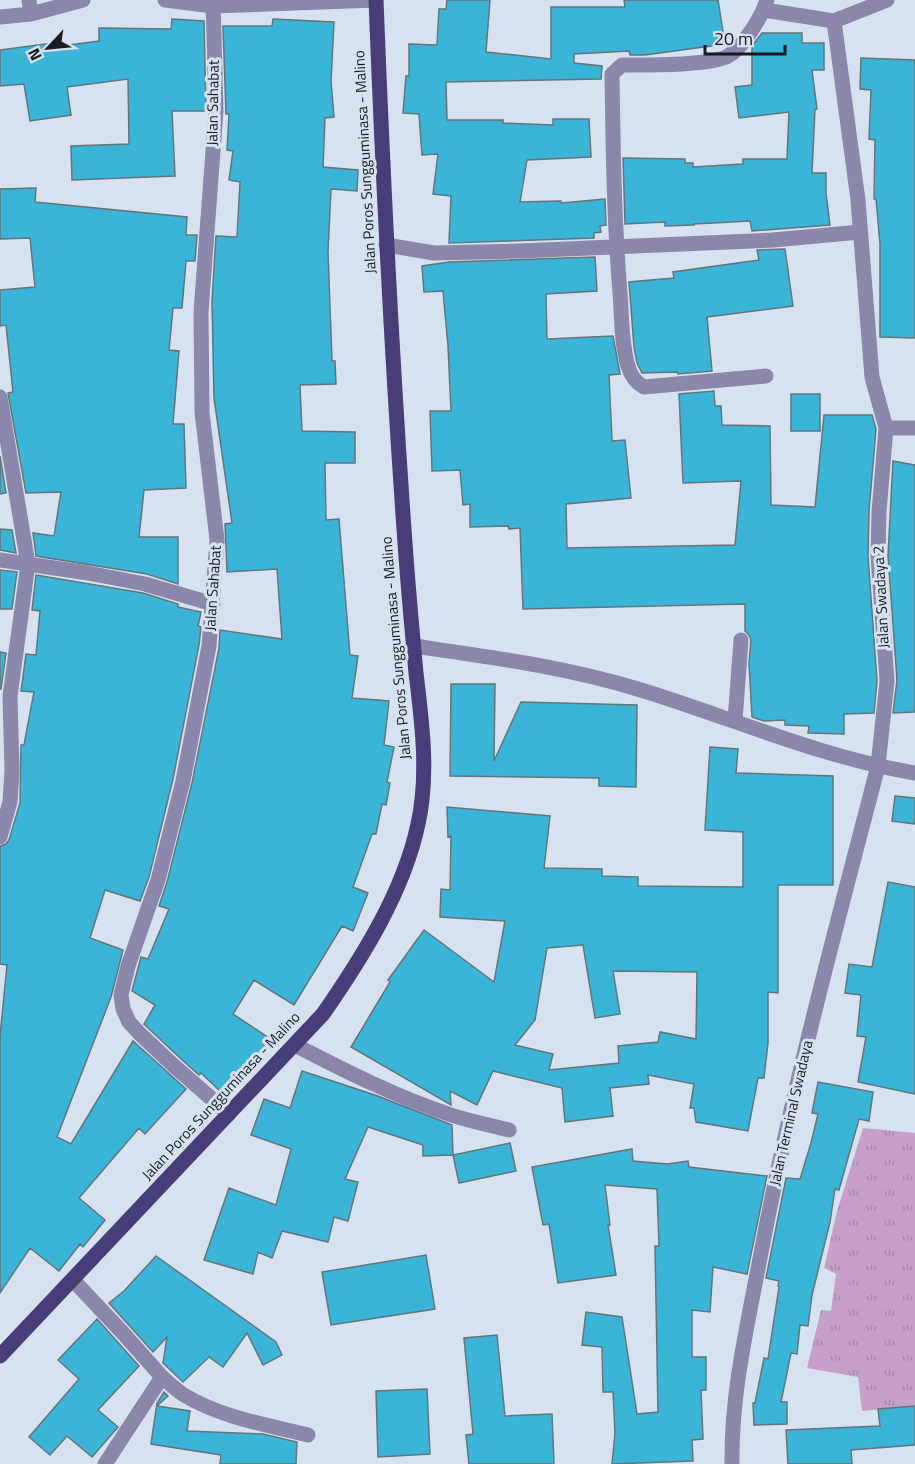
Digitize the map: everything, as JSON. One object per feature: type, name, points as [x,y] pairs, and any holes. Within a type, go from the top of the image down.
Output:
[{"type":"main road","name":"Jalan Poros Sungguminasa - Malino","points":[[0,1356],[323,1014],[340,991],[385,914],[409,863],[419,821],[423,783],[423,737],[405,544],[386,245],[376,0]]},
{"type":"street","points":[[0,17],[30,7],[83,0]]},
{"type":"street","points":[[165,0],[213,3],[376,0]]},
{"type":"street","points":[[766,376],[644,387],[637,383],[628,367],[616,248],[612,74],[622,66],[707,61],[728,57],[738,47],[765,5],[834,21],[887,0]]},
{"type":"street","name":"Jalan Sahabat","points":[[213,3],[216,111],[201,312],[202,412],[217,540],[213,603],[209,646],[183,781],[158,880],[128,966],[121,995],[123,1009],[129,1022],[173,1065],[229,1114]]},
{"type":"street","points":[[834,21],[843,79],[860,232],[872,377],[886,428],[915,428]]},
{"type":"street","points":[[386,245],[434,253],[616,248],[773,240],[860,232]]},
{"type":"street","points":[[0,397],[28,564],[10,696],[12,770],[10,802],[0,837]]},
{"type":"street","name":"Jalan Swadaya 2","points":[[878,766],[887,681],[878,556],[886,428]]},
{"type":"street","points":[[0,560],[145,584],[213,603]]},
{"type":"street","points":[[735,721],[741,640]]},
{"type":"street","points":[[414,646],[558,669],[639,689],[776,737],[878,766],[915,773]]},
{"type":"street","name":"Jalan Terminal Swadaya","points":[[732,1464],[736,1388],[768,1217],[798,1077],[878,766]]},
{"type":"street","points":[[295,1045],[396,1094],[451,1115],[509,1130]]},
{"type":"street","points":[[73,1280],[162,1377],[183,1394],[202,1404],[267,1425],[308,1435]]},
{"type":"street","points":[[105,1464],[162,1377]]},
{"type":"green space","points":[[863,1128],[915,1133],[915,1406],[862,1411],[858,1377],[807,1368],[821,1310],[831,1311],[836,1274],[824,1268],[837,1211]]},
{"type":"building","points":[[447,0],[490,0],[486,52],[551,59],[551,7],[625,7],[624,0],[718,0],[725,44],[645,55],[630,55],[629,51],[574,54],[574,63],[602,66],[601,79],[446,82],[447,120],[503,120],[503,123],[553,125],[553,119],[589,119],[591,157],[527,160],[520,202],[561,201],[561,203],[605,199],[606,225],[600,226],[601,232],[594,233],[594,238],[449,243],[451,196],[433,194],[438,154],[422,155],[419,114],[403,113],[406,76],[409,76],[409,44],[437,45],[439,9],[446,9]]},
{"type":"building","points":[[172,19],[204,21],[206,111],[172,111],[175,176],[72,180],[71,146],[129,144],[128,79],[67,87],[71,115],[30,121],[24,84],[0,86],[0,50],[60,42],[61,46],[99,41],[99,28],[171,29]]},
{"type":"building","points":[[273,19],[334,22],[331,81],[334,117],[325,118],[323,167],[358,170],[357,191],[331,189],[328,252],[332,361],[335,361],[336,384],[300,385],[302,431],[355,432],[355,463],[325,463],[326,520],[339,519],[350,655],[358,656],[352,698],[389,701],[384,745],[394,747],[387,782],[390,783],[386,805],[382,804],[376,834],[372,834],[353,887],[368,893],[353,931],[342,926],[294,1005],[254,980],[233,1014],[269,1038],[254,1062],[223,1094],[144,1024],[155,1005],[132,991],[141,957],[148,959],[169,909],[159,906],[192,783],[219,648],[220,630],[282,639],[277,569],[227,572],[225,524],[232,523],[214,398],[212,301],[216,236],[237,237],[240,182],[229,180],[233,151],[227,150],[229,114],[226,114],[223,26],[272,26]]},
{"type":"building","points":[[762,33],[802,33],[802,43],[824,43],[824,70],[812,70],[817,109],[815,109],[812,173],[826,173],[830,225],[752,231],[750,221],[665,226],[665,222],[625,224],[623,158],[685,159],[685,163],[693,163],[693,167],[743,164],[743,159],[787,159],[789,112],[739,118],[735,87],[752,85],[752,46]]},
{"type":"building","points":[[861,58],[915,60],[915,338],[880,337],[880,244],[876,199],[874,199],[875,140],[869,139],[871,90],[860,89]]},
{"type":"building","points":[[36,188],[35,202],[187,217],[186,235],[197,235],[195,261],[186,261],[182,308],[173,308],[169,350],[179,351],[173,424],[184,424],[186,488],[144,490],[139,537],[178,537],[178,584],[147,574],[36,556],[33,533],[54,536],[61,492],[26,493],[8,393],[13,392],[6,325],[0,326],[0,290],[35,287],[30,238],[0,239],[0,189]]},
{"type":"building","points":[[785,249],[793,306],[707,317],[712,371],[678,374],[677,372],[642,373],[637,363],[634,347],[629,282],[674,278],[673,272],[759,260],[757,250]]},
{"type":"building","points":[[595,257],[597,291],[546,294],[547,339],[613,336],[620,374],[609,375],[612,441],[625,440],[631,498],[566,504],[567,548],[735,545],[741,481],[683,483],[679,394],[714,391],[715,406],[721,406],[722,425],[770,426],[771,505],[815,507],[824,415],[872,415],[876,429],[869,511],[868,556],[877,681],[874,713],[844,714],[844,734],[808,733],[809,726],[785,725],[785,720],[764,721],[752,717],[749,663],[751,640],[745,631],[745,604],[523,609],[520,528],[470,527],[470,504],[463,505],[460,470],[432,471],[430,411],[451,411],[448,346],[443,291],[424,292],[422,266],[449,262]]},
{"type":"building","points":[[791,394],[820,394],[820,431],[791,431]]},
{"type":"building","points":[[0,456],[6,493],[0,494]]},
{"type":"building","points":[[893,461],[915,465],[915,712],[893,713],[897,680],[888,556]]},
{"type":"building","points":[[0,529],[12,530],[16,553],[0,550]]},
{"type":"building","points":[[0,570],[17,572],[12,609],[0,609]]},
{"type":"building","points":[[36,575],[143,593],[178,604],[178,607],[201,612],[198,626],[201,627],[199,645],[173,779],[149,877],[140,901],[105,890],[90,938],[123,950],[111,997],[57,1137],[71,1144],[133,1041],[186,1089],[145,1134],[139,1128],[79,1198],[105,1220],[83,1247],[80,1244],[59,1271],[30,1248],[0,1293],[0,1036],[7,965],[0,964],[0,846],[9,840],[20,803],[21,745],[24,745],[34,692],[21,691],[26,654],[36,655],[40,611],[32,610]]},
{"type":"building","points":[[0,652],[6,653],[1,689],[0,689]]},
{"type":"building","points":[[451,684],[495,684],[494,761],[521,702],[637,705],[636,787],[599,786],[599,778],[450,776]]},
{"type":"building","points":[[710,747],[738,749],[736,773],[833,776],[833,885],[778,885],[778,993],[768,992],[768,1043],[764,1078],[758,1078],[748,1131],[696,1122],[694,1108],[690,1108],[694,1084],[648,1075],[649,1084],[610,1088],[613,1116],[565,1122],[562,1088],[493,1071],[477,1105],[450,1091],[451,1105],[351,1047],[390,982],[388,980],[424,930],[494,982],[505,921],[440,917],[441,889],[450,890],[451,836],[448,837],[447,807],[550,816],[544,868],[602,869],[602,876],[638,877],[638,886],[743,887],[743,832],[705,830]],"holes":[[[583,945],[595,1018],[620,1014],[613,971],[697,972],[696,1039],[660,1032],[658,1042],[618,1046],[619,1063],[549,1070],[553,1054],[515,1045],[535,1020],[547,948]]]},
{"type":"building","points":[[895,796],[915,798],[915,824],[892,821]]},
{"type":"building","points":[[888,882],[915,887],[915,1094],[858,1082],[866,1037],[857,1036],[861,995],[845,993],[849,964],[872,967]]},
{"type":"building","points":[[302,1071],[375,1095],[452,1125],[453,1155],[423,1156],[423,1145],[368,1127],[345,1179],[358,1182],[348,1221],[334,1217],[328,1242],[282,1231],[272,1258],[258,1252],[253,1274],[204,1260],[229,1188],[276,1205],[291,1149],[251,1135],[264,1099],[290,1108]]},
{"type":"building","points":[[818,1082],[873,1092],[869,1121],[859,1119],[839,1190],[835,1189],[830,1222],[812,1295],[808,1326],[800,1325],[797,1354],[791,1353],[781,1402],[787,1402],[787,1424],[754,1425],[753,1403],[755,1403],[764,1358],[768,1359],[779,1287],[779,1281],[766,1278],[786,1178],[800,1179],[811,1143],[818,1114],[812,1113]]},
{"type":"building","points":[[510,1143],[516,1171],[459,1183],[453,1155]]},
{"type":"building","points":[[632,1149],[633,1161],[667,1164],[688,1161],[689,1167],[767,1176],[747,1274],[713,1267],[710,1312],[692,1310],[692,1357],[706,1357],[706,1390],[701,1390],[703,1439],[692,1440],[693,1461],[612,1464],[615,1433],[613,1392],[603,1392],[602,1347],[582,1345],[586,1312],[622,1317],[637,1414],[658,1412],[655,1246],[659,1246],[657,1189],[605,1185],[610,1225],[608,1225],[616,1275],[558,1283],[549,1224],[543,1225],[532,1167]]},
{"type":"building","points":[[426,1255],[435,1309],[331,1325],[322,1272]]},
{"type":"building","points":[[156,1256],[276,1342],[282,1355],[263,1365],[247,1333],[223,1367],[209,1357],[183,1382],[163,1363],[167,1337],[153,1352],[109,1303],[124,1291]]},
{"type":"building","points":[[97,1319],[139,1366],[98,1410],[118,1427],[92,1457],[67,1436],[50,1455],[29,1437],[79,1379],[58,1360]]},
{"type":"building","points":[[497,1335],[505,1416],[552,1414],[554,1464],[469,1464],[466,1435],[473,1434],[464,1338]]},
{"type":"building","points":[[427,1389],[430,1454],[378,1457],[376,1391]]},
{"type":"building","points":[[164,1392],[168,1396],[157,1406],[190,1411],[187,1431],[263,1434],[297,1442],[296,1464],[220,1464],[221,1455],[151,1444],[157,1403]]},
{"type":"building","points":[[915,1406],[915,1445],[851,1450],[852,1464],[788,1464],[786,1430],[880,1426],[878,1409]]}]
